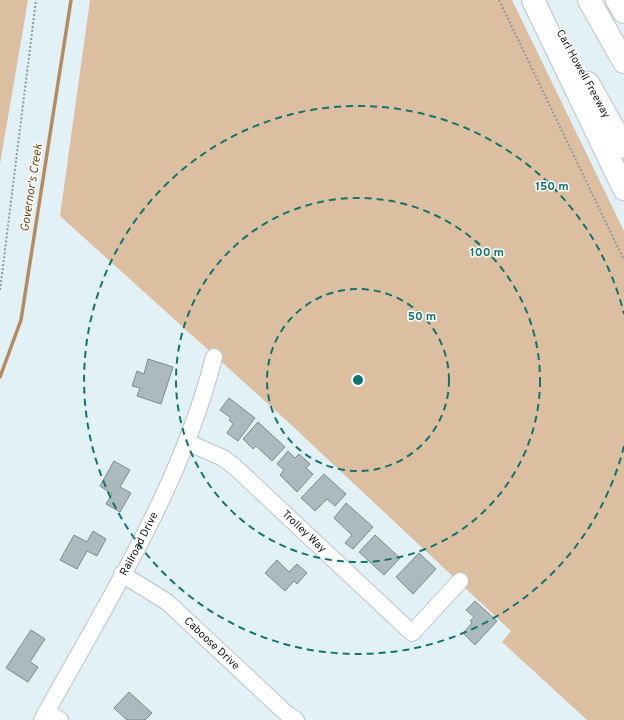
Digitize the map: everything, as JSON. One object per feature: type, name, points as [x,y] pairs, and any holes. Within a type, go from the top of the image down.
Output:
[{"type":"highway","points":[[533,0],[624,188]]},
{"type":"highway","name":"Carl Howell Freeway","points":[[541,0],[624,147]]},
{"type":"highway","points":[[589,0],[624,62]]},
{"type":"highway","points":[[617,0],[624,12]]},
{"type":"street","name":"Railroad Drive","points":[[44,716],[162,500],[187,442],[214,357]]},
{"type":"street","name":"Trolley Way","points":[[187,442],[223,458],[235,467],[412,633],[460,581]]},
{"type":"street","name":"Caboose Drive","points":[[122,574],[167,602],[287,714],[296,720]]},
{"type":"street","points":[[44,716],[60,720]]},
{"type":"path","points":[[0,290],[36,0]]},
{"type":"path","points":[[499,0],[624,260]]},
{"type":"shaded area","points":[[0,0],[28,0],[0,164]]},
{"type":"shaded area","points":[[90,0],[512,0],[624,231],[624,720],[587,720],[502,642],[511,631],[287,421],[60,216]]},
{"type":"building","points":[[148,359],[173,367],[161,404],[137,396],[140,388],[132,386],[137,371],[144,374]]},
{"type":"building","points":[[229,398],[255,418],[238,441],[227,433],[233,424],[229,420],[231,418],[220,410]]},
{"type":"building","points":[[258,422],[285,447],[272,461],[256,446],[253,449],[243,439]]},
{"type":"building","points":[[288,451],[295,458],[299,454],[310,464],[306,468],[313,474],[297,492],[280,475],[284,470],[277,464]]},
{"type":"building","points":[[114,461],[130,470],[120,487],[131,493],[120,512],[106,504],[112,494],[100,486]]},
{"type":"building","points":[[324,474],[346,494],[335,506],[327,499],[315,511],[301,498]]},
{"type":"building","points":[[346,503],[373,527],[353,549],[345,543],[352,535],[334,518]]},
{"type":"building","points":[[93,531],[106,539],[97,556],[87,551],[77,569],[60,560],[74,535],[87,542]]},
{"type":"building","points":[[375,535],[400,558],[384,575],[359,552]]},
{"type":"building","points":[[419,553],[436,569],[413,594],[396,577]]},
{"type":"building","points":[[277,560],[289,572],[297,564],[307,573],[297,584],[294,581],[285,591],[265,573]]},
{"type":"building","points":[[475,601],[497,621],[475,645],[463,633],[472,623],[470,621],[474,617],[466,610]]},
{"type":"building","points":[[31,630],[45,639],[30,662],[38,667],[28,682],[6,668]]},
{"type":"building","points":[[129,692],[152,713],[145,720],[127,720],[114,708]]},
{"type":"waterway","name":"Governor's Creek","points":[[0,377],[21,320],[71,0]]}]
